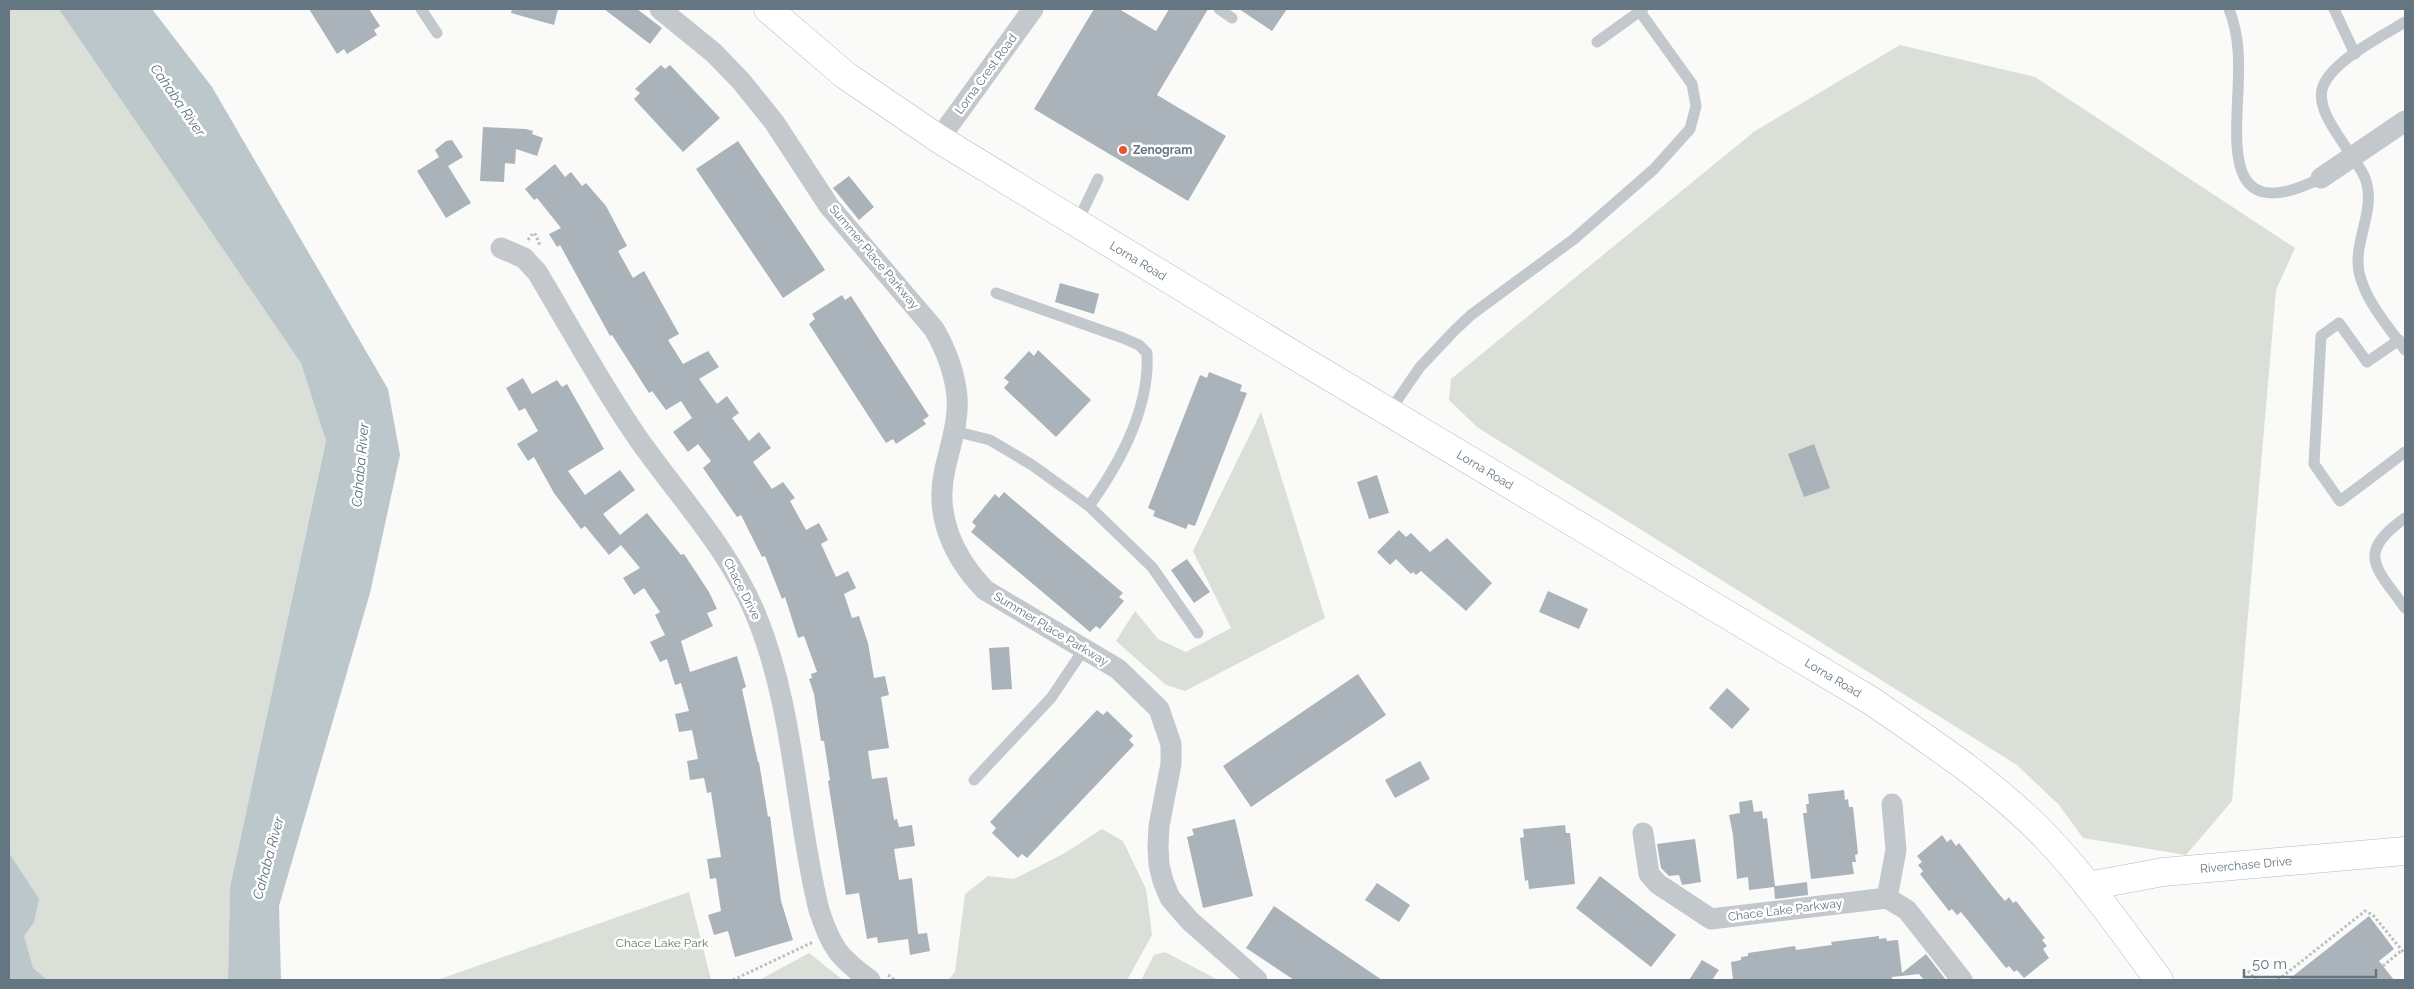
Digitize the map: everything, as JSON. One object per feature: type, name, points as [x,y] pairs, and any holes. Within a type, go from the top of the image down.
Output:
[{"type":"street","name":"Summer Place Parkway","points":[[660,9],[714,53],[741,81],[774,122],[829,206],[934,329],[946,351],[957,398],[954,431],[944,472],[942,494],[943,513],[949,537],[957,556],[967,571],[985,590],[1118,669],[1159,709],[1166,724],[1171,744],[1171,764],[1158,847],[1159,865],[1170,898],[1190,921],[1257,980]]},
{"type":"street","name":"Lorna Road","points":[[768,9],[845,75],[939,139],[1877,706],[1979,776],[2046,837],[2088,886],[2159,980]]},
{"type":"street","name":"Lorna Crest Road","points":[[939,139],[1033,9]]},
{"type":"street","points":[[2321,178],[2405,121]]},
{"type":"street","name":"Chace Drive","points":[[501,248],[524,258],[538,272],[636,435],[717,540],[756,615],[782,693],[813,886],[818,939],[870,980]]},
{"type":"street","points":[[1892,804],[1896,850],[1887,898],[1907,910],[1962,980]]},
{"type":"street","name":"Chace Lake Parkway","points":[[1643,833],[1649,874],[1658,884],[1711,919],[1887,898]]},
{"type":"street","name":"Riverchase Drive","points":[[2088,886],[2163,872],[2405,851]]},
{"type":"lane","points":[[421,9],[436,33]]},
{"type":"lane","points":[[1219,9],[1232,18]]},
{"type":"lane","points":[[2229,9],[2234,23],[2239,50],[2237,148],[2242,171],[2253,188],[2269,194],[2300,189],[2321,178]]},
{"type":"lane","points":[[2334,9],[2355,54]]},
{"type":"lane","points":[[1389,412],[1420,368],[1455,330],[1574,239],[1654,169],[1690,129],[1696,106],[1692,84],[1640,10],[1597,42]]},
{"type":"lane","points":[[2405,22],[2355,54],[2337,68],[2323,84],[2322,101],[2327,117],[2353,157],[2364,177],[2369,192],[2368,212],[2358,254],[2359,272],[2366,292],[2402,345],[2367,362],[2339,323],[2321,336],[2314,464],[2340,501],[2405,452]]},
{"type":"lane","points":[[1077,223],[1098,180]]},
{"type":"lane","points":[[996,293],[1123,338],[1139,345],[1147,353],[1148,366],[1138,411],[1126,445],[1110,476],[1089,506]]},
{"type":"lane","points":[[954,431],[990,440],[1032,465],[1089,506],[1152,567],[1179,603],[1198,633]]},
{"type":"lane","points":[[2405,518],[2388,530],[2380,540],[2374,552],[2374,560],[2379,571],[2405,608]]},
{"type":"lane","points":[[974,780],[1051,698],[1084,649]]},
{"type":"path","points":[[2278,980],[2365,911],[2373,915],[2404,952],[2383,966]]},
{"type":"path","points":[[733,980],[818,939]]},
{"type":"path","points":[[2248,970],[2256,980]]},
{"type":"green space","points":[[9,9],[61,9],[302,363],[326,441],[230,887],[228,980],[9,980]]},
{"type":"green space","points":[[1900,45],[2035,77],[2295,248],[2276,290],[2232,801],[2186,855],[2083,838],[2059,805],[2017,765],[1477,427],[1449,400],[1451,379],[1755,131]]},
{"type":"green space","points":[[1261,412],[1325,618],[1185,691],[1166,685],[1116,641],[1135,611],[1158,639],[1186,652],[1231,628],[1193,551]]},
{"type":"green space","points":[[1102,829],[1123,841],[1146,889],[1152,935],[1127,980],[948,980],[955,972],[965,894],[988,876],[1014,879],[1065,853]]},
{"type":"green space","name":"Chace Lake Park","points":[[689,892],[711,980],[437,980]]},
{"type":"green space","points":[[1165,952],[1218,980],[1141,980],[1154,955]]},
{"type":"green space","points":[[809,953],[843,980],[758,980],[761,979]]},
{"type":"water","name":"Cahaba River","points":[[59,9],[152,9],[212,87],[388,389],[400,455],[370,593],[279,906],[281,980],[228,980],[230,887],[326,441],[301,363]]},
{"type":"water","points":[[9,853],[39,899],[34,922],[24,936],[33,968],[47,980],[9,980]]},
{"type":"building","points":[[309,9],[369,9],[380,26],[374,30],[377,35],[347,54],[344,49],[337,54]]},
{"type":"building","points":[[512,9],[558,9],[554,25],[511,13]]},
{"type":"building","points":[[604,9],[637,9],[662,28],[650,44]]},
{"type":"building","points":[[1094,9],[1119,9],[1156,31],[1169,9],[1208,9],[1157,95],[1226,136],[1188,201],[1034,109]]},
{"type":"building","points":[[1239,9],[1287,9],[1272,31]]},
{"type":"building","points":[[661,65],[665,69],[670,65],[720,118],[683,152],[634,99],[640,93],[635,89]]},
{"type":"building","points":[[483,127],[533,131],[532,134],[543,138],[537,156],[516,149],[515,164],[505,163],[504,182],[480,181]]},
{"type":"building","points":[[452,140],[463,157],[448,166],[471,203],[446,218],[417,171],[439,157],[435,150],[446,141]]},
{"type":"building","points":[[738,141],[825,270],[783,298],[696,169]]},
{"type":"building","points":[[555,164],[565,177],[571,172],[582,186],[586,183],[606,206],[627,246],[618,251],[633,278],[644,271],[679,334],[668,340],[683,364],[708,351],[719,367],[699,379],[717,404],[727,396],[739,413],[732,418],[749,441],[759,432],[771,448],[753,462],[772,489],[783,482],[795,498],[790,501],[806,530],[819,523],[828,540],[821,544],[836,577],[848,571],[856,588],[844,594],[852,618],[859,616],[868,643],[874,678],[885,676],[889,695],[881,697],[889,748],[868,751],[872,779],[887,777],[894,820],[897,819],[899,827],[912,825],[915,846],[894,849],[899,880],[912,878],[918,934],[927,933],[930,951],[910,955],[908,939],[878,943],[877,937],[867,939],[859,893],[846,895],[828,781],[830,780],[824,741],[821,741],[814,694],[809,679],[812,678],[811,674],[817,672],[804,636],[798,638],[785,597],[782,599],[765,556],[762,557],[741,515],[737,517],[703,468],[711,461],[698,444],[688,452],[673,432],[692,418],[681,401],[666,410],[652,391],[649,393],[612,335],[610,336],[560,245],[557,247],[549,234],[561,228],[537,198],[534,200],[525,189]]},
{"type":"building","points":[[849,176],[874,207],[859,220],[833,188]]},
{"type":"building","points":[[1060,283],[1099,294],[1094,314],[1055,302]]},
{"type":"building","points":[[842,295],[845,300],[851,296],[929,416],[923,420],[926,424],[896,444],[893,439],[886,443],[809,324],[815,319],[812,314]]},
{"type":"building","points":[[1038,350],[1091,400],[1056,437],[1004,388],[1009,382],[1004,378],[1029,351],[1034,356]]},
{"type":"building","points":[[1209,372],[1242,385],[1240,391],[1247,393],[1195,526],[1188,524],[1186,529],[1153,516],[1155,511],[1148,508],[1200,375],[1207,378]]},
{"type":"building","points":[[523,378],[532,394],[557,380],[562,387],[567,384],[604,449],[568,471],[585,495],[620,470],[635,490],[603,514],[620,535],[647,513],[681,555],[684,554],[709,592],[717,609],[707,613],[713,626],[681,641],[690,672],[737,656],[746,687],[742,689],[759,762],[768,817],[770,816],[781,901],[793,940],[735,957],[728,931],[714,935],[708,915],[721,911],[716,878],[710,879],[707,859],[721,857],[711,792],[707,793],[704,778],[690,780],[687,761],[698,759],[692,730],[679,732],[675,714],[689,711],[681,683],[675,685],[667,659],[660,662],[650,642],[665,635],[655,615],[660,612],[644,588],[634,595],[623,578],[640,568],[621,545],[609,555],[585,526],[581,529],[554,493],[534,457],[528,461],[517,444],[538,431],[525,408],[519,411],[506,388]]},
{"type":"building","points":[[1814,444],[1830,488],[1804,497],[1788,454]]},
{"type":"building","points":[[1377,475],[1389,513],[1369,519],[1357,482]]},
{"type":"building","points":[[1004,492],[1123,593],[1119,597],[1124,601],[1100,629],[1096,626],[1090,632],[971,532],[976,526],[972,522],[995,494],[999,498]]},
{"type":"building","points":[[1399,530],[1406,537],[1411,533],[1430,552],[1447,538],[1492,583],[1466,611],[1421,571],[1416,575],[1413,572],[1411,574],[1396,559],[1390,565],[1377,552]]},
{"type":"building","points":[[1187,559],[1210,592],[1194,603],[1171,570]]},
{"type":"building","points":[[1548,591],[1588,609],[1579,629],[1539,612]]},
{"type":"building","points":[[1009,647],[1012,689],[992,690],[989,648]]},
{"type":"building","points":[[1358,674],[1386,715],[1251,807],[1223,766]]},
{"type":"building","points":[[1727,688],[1750,709],[1732,729],[1709,708]]},
{"type":"building","points":[[1097,710],[1103,715],[1107,711],[1133,736],[1129,740],[1134,745],[1027,858],[1022,854],[1018,858],[992,833],[996,828],[990,822]]},
{"type":"building","points":[[1420,761],[1430,779],[1395,798],[1385,780]]},
{"type":"building","points":[[1844,790],[1845,800],[1848,799],[1849,807],[1853,807],[1858,854],[1855,855],[1856,862],[1852,862],[1854,874],[1811,879],[1803,813],[1807,813],[1806,804],[1809,804],[1808,794]]},
{"type":"building","points":[[1752,800],[1754,812],[1762,811],[1763,819],[1767,818],[1775,886],[1807,882],[1808,895],[1775,899],[1774,887],[1749,890],[1748,877],[1737,879],[1729,815],[1740,813],[1739,802]]},
{"type":"building","points":[[1235,819],[1253,896],[1203,908],[1187,837],[1194,835],[1192,829]]},
{"type":"building","points":[[1565,825],[1566,833],[1570,833],[1575,884],[1529,889],[1528,880],[1525,881],[1520,838],[1524,837],[1523,829]]},
{"type":"building","points":[[1942,835],[1947,842],[1951,839],[1956,846],[1959,843],[2005,901],[2009,897],[2013,903],[2016,901],[2045,938],[2042,940],[2047,946],[2043,949],[2049,958],[2024,978],[2017,970],[2014,972],[2009,966],[2006,968],[1961,912],[1957,915],[1952,909],[1949,911],[1920,874],[1923,871],[1918,865],[1922,862],[1917,856]]},
{"type":"building","points":[[1695,839],[1701,882],[1682,885],[1679,875],[1669,876],[1661,868],[1657,844]]},
{"type":"building","points":[[1600,876],[1676,935],[1651,967],[1576,908]]},
{"type":"building","points":[[1377,883],[1410,905],[1399,922],[1365,900]]},
{"type":"building","points":[[1274,906],[1382,980],[1294,980],[1246,948]]},
{"type":"building","points":[[2369,916],[2394,949],[2379,961],[2394,980],[2288,980]]},
{"type":"building","points":[[1879,936],[1879,939],[1886,938],[1887,941],[1898,940],[1902,973],[1926,954],[1946,980],[1924,980],[1919,974],[1892,977],[1892,980],[1733,980],[1731,962],[1741,960],[1741,957],[1748,956],[1748,953],[1795,946],[1796,950],[1832,945],[1831,942]]},
{"type":"building","points":[[1702,960],[1719,970],[1712,980],[1689,980]]},
{"type":"place","name":"Zenogram","points":[[1123,150]]}]
